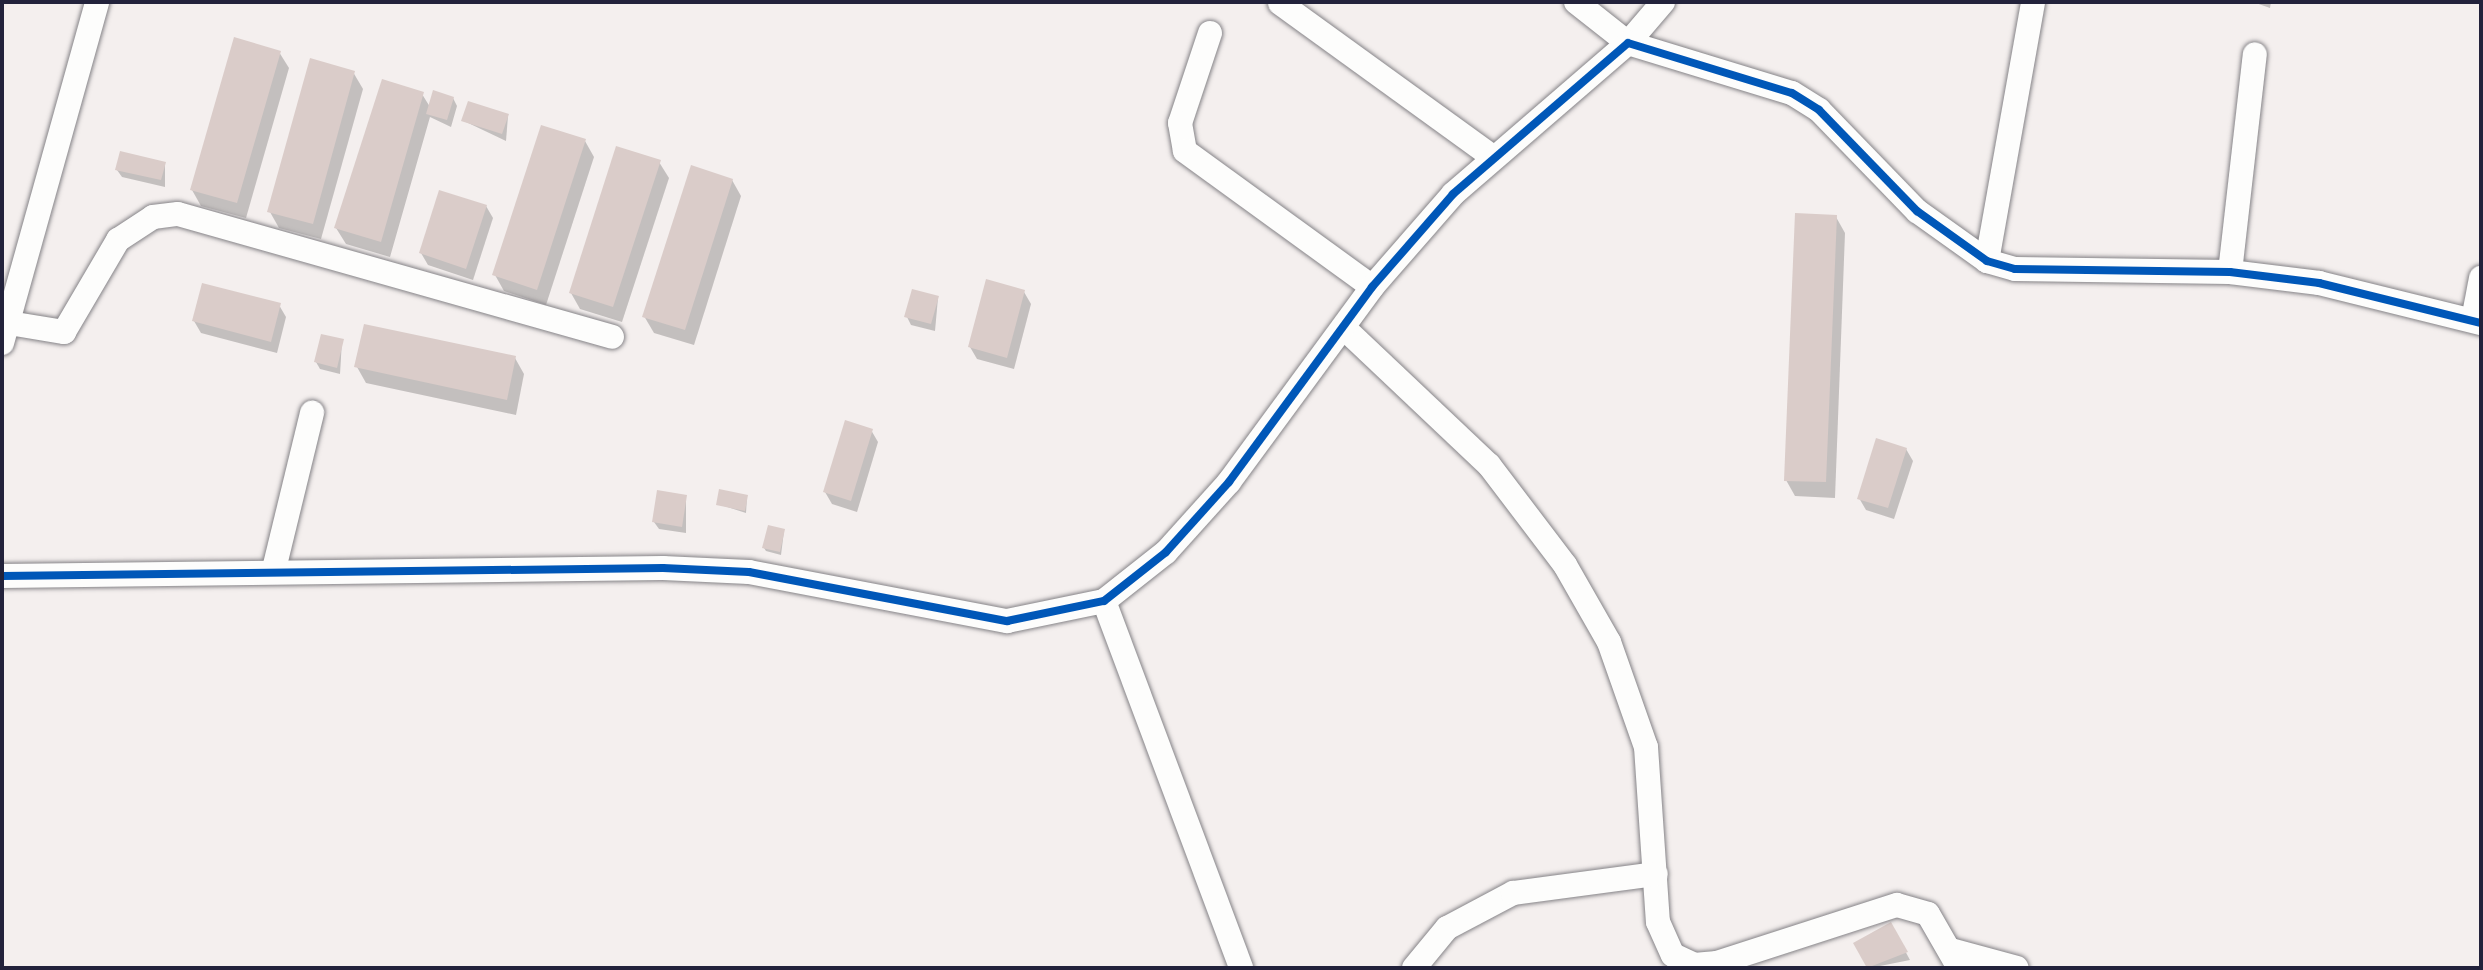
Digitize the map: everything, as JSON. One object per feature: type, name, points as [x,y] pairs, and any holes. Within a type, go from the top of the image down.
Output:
[{"type":"street","points":[[97,2],[5,333],[64,332],[118,240],[153,217],[178,214],[612,337]]},
{"type":"street","points":[[1576,2],[1628,43],[1792,93],[1819,110],[1917,211],[1987,261],[2050,271],[2230,272],[2391,296],[2477,321],[2481,278]]},
{"type":"street","points":[[2,576],[274,569],[749,572],[1007,621],[1104,601],[1166,552],[1229,482],[1372,287],[1493,157],[1628,43],[1663,2]]},
{"type":"street","points":[[1987,261],[2033,2]]},
{"type":"street","points":[[1280,3],[1493,157]]},
{"type":"street","points":[[1210,33],[1180,123],[1185,151],[1372,287]]},
{"type":"street","points":[[2230,272],[2255,54]]},
{"type":"street","points":[[1344,328],[1489,465],[1580,591],[1636,711],[1663,943],[1694,965],[1897,905],[1928,914],[1955,959],[2017,968]]},
{"type":"street","points":[[274,569],[312,413]]},
{"type":"street","points":[[1104,601],[1241,968]]},
{"type":"street","points":[[1414,968],[1447,928],[1513,893],[1656,874]]},
{"type":"building","points":[[234,37],[281,51],[237,203],[190,190]]},
{"type":"building","points":[[310,58],[355,71],[313,224],[267,212]]},
{"type":"building","points":[[382,79],[424,92],[381,242],[334,228]]},
{"type":"building","points":[[433,90],[454,97],[447,120],[426,114]]},
{"type":"building","points":[[468,101],[509,114],[502,134],[461,121]]},
{"type":"building","points":[[541,125],[586,139],[537,290],[492,275]]},
{"type":"building","points":[[616,146],[661,160],[613,307],[569,293]]},
{"type":"building","points":[[120,151],[166,162],[161,180],[115,170]]},
{"type":"building","points":[[691,165],[733,179],[685,330],[642,317]]},
{"type":"building","points":[[439,190],[487,205],[466,269],[419,253]]},
{"type":"building","points":[[1795,213],[1837,215],[1826,482],[1784,481]]},
{"type":"building","points":[[986,279],[1025,290],[1007,358],[968,347]]},
{"type":"building","points":[[202,283],[281,303],[271,342],[192,321]]},
{"type":"building","points":[[912,289],[939,296],[931,324],[904,317]]},
{"type":"building","points":[[364,324],[516,356],[507,400],[354,367]]},
{"type":"building","points":[[321,334],[344,339],[337,368],[314,362]]},
{"type":"building","points":[[845,420],[873,429],[851,501],[823,492]]},
{"type":"building","points":[[1876,438],[1907,448],[1888,508],[1857,499]]},
{"type":"building","points":[[719,489],[748,495],[745,511],[716,505]]},
{"type":"building","points":[[657,490],[687,495],[682,527],[652,522]]},
{"type":"building","points":[[768,525],[785,529],[780,552],[762,548]]},
{"type":"building","points":[[1891,922],[1908,952],[1867,968],[1853,943]]},
{"type":"cycle path","points":[[2,576],[663,568],[749,572],[1007,621],[1104,601],[1166,552],[1229,482],[1372,287],[1453,194],[1628,43],[1792,93],[1819,110],[1917,211],[1987,261],[2015,269],[2230,272],[2319,283],[2481,323]]}]
